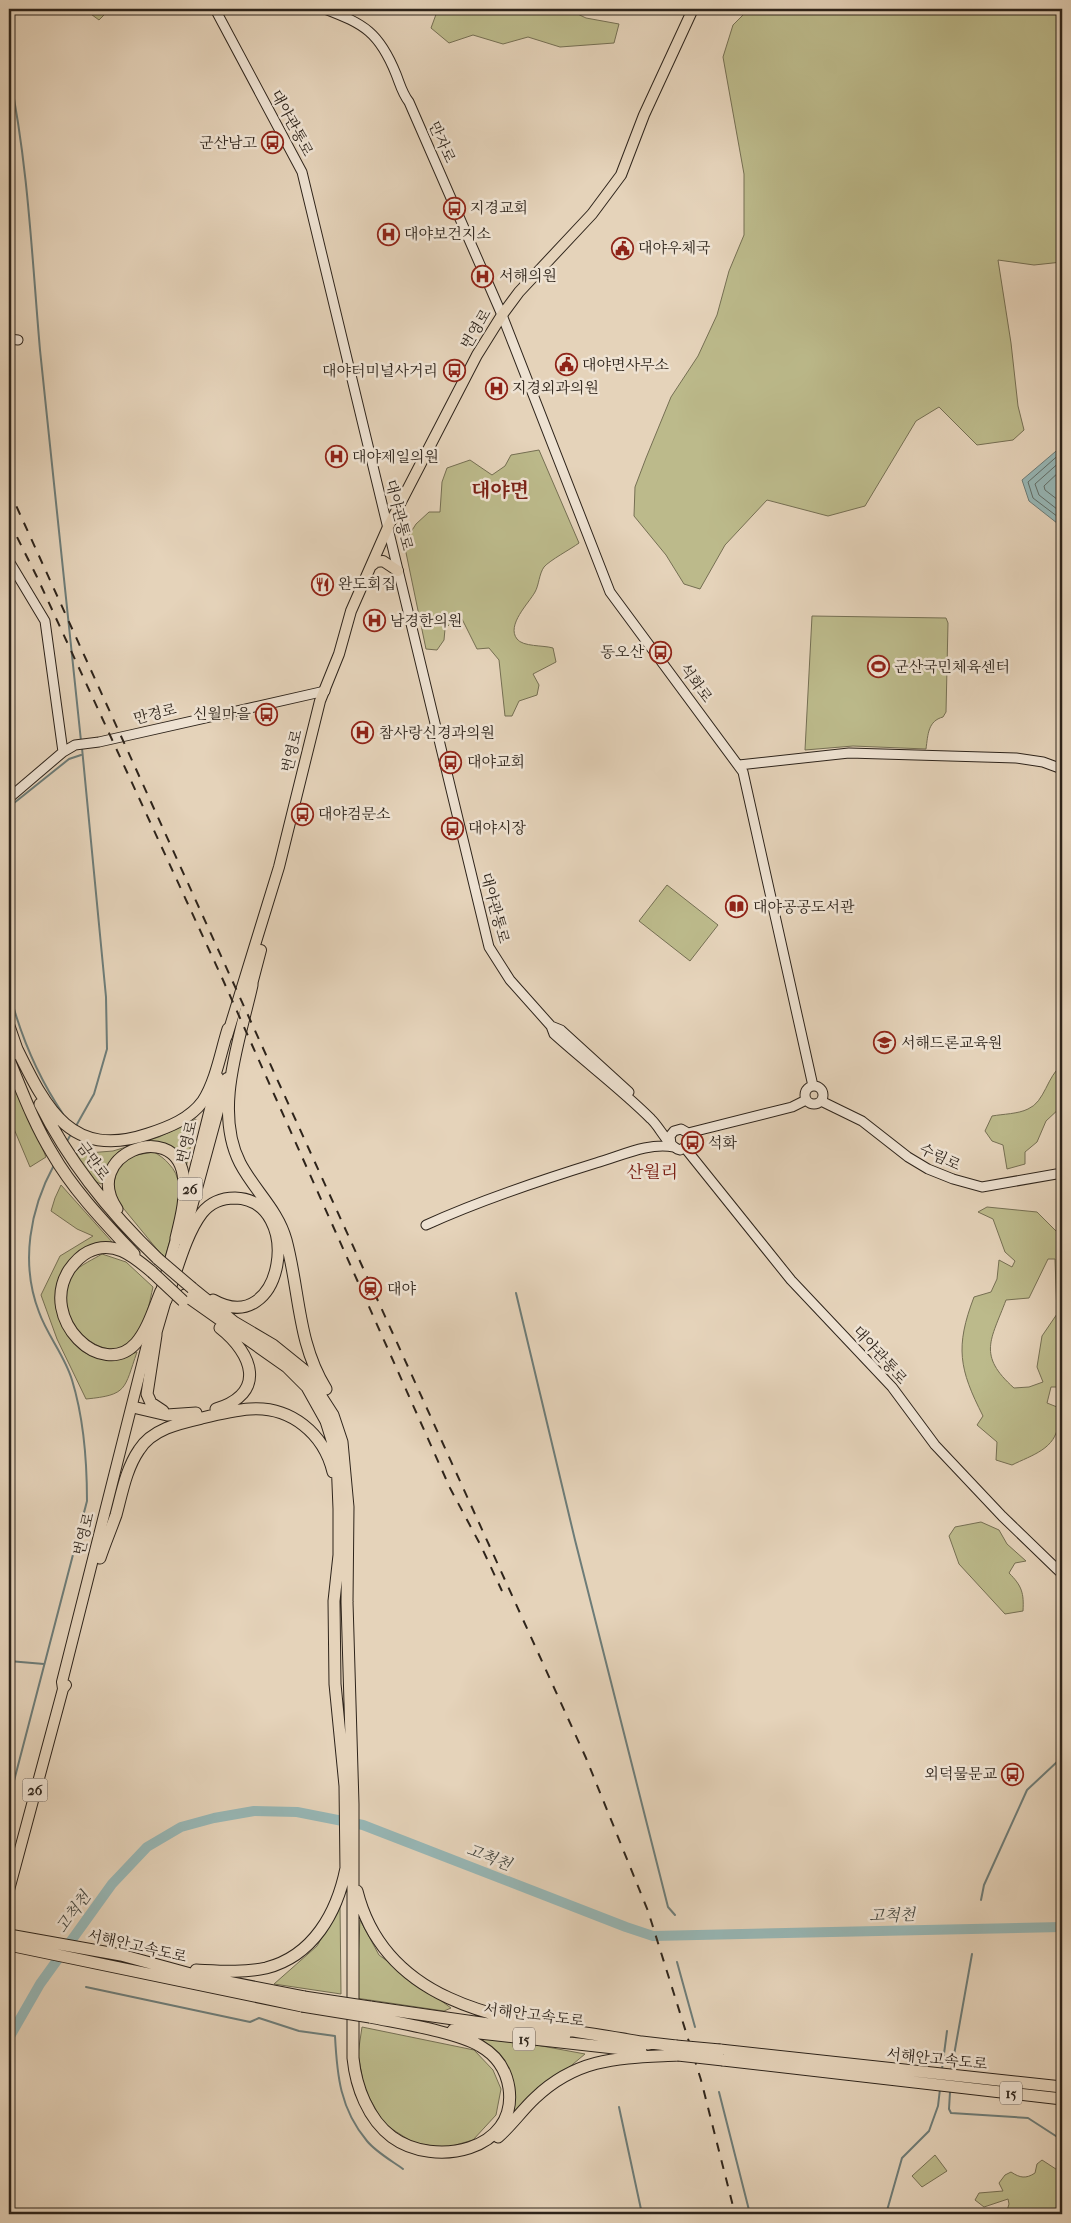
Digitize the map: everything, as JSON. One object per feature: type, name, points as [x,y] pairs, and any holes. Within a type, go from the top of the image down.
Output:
[{"type":"highway","points":[[252,985],[229,1092],[228,1125],[233,1148],[240,1164],[276,1216],[285,1237],[307,1350],[338,1413],[347,1442],[349,1462],[334,1601],[335,1684],[349,1803],[349,2071],[357,2099],[370,2122],[384,2137],[399,2148],[417,2155],[453,2158],[470,2154],[496,2139],[546,2088],[574,2069],[609,2059],[677,2050]]},
{"type":"highway","name":"금만로","points":[[9,1026],[46,1121]]},
{"type":"highway","points":[[46,1121],[99,1140],[112,1142],[144,1136],[164,1129],[191,1113],[208,1091],[228,1028]]},
{"type":"highway","name":"금만로","points":[[9,1059],[82,1185],[122,1236],[187,1294]]},
{"type":"highway","points":[[155,1267],[112,1202],[110,1176],[118,1160],[129,1151],[137,1148],[156,1147],[172,1156],[179,1163],[183,1171],[184,1185],[176,1238]]},
{"type":"highway","points":[[155,1267],[113,1248],[94,1249],[83,1254],[74,1263],[61,1288],[60,1306],[64,1321],[72,1334],[84,1346],[98,1352],[119,1353],[136,1344],[163,1296],[195,1222],[207,1207],[221,1200],[235,1198],[258,1206],[271,1223],[279,1247],[277,1269],[267,1290],[250,1304],[232,1306],[187,1294]]},
{"type":"highway","points":[[187,1294],[273,1345],[304,1370],[333,1415],[342,1442],[343,1508]]},
{"type":"highway","points":[[187,1294],[288,1367],[307,1388],[326,1421],[337,1459],[343,1508]]},
{"type":"highway","points":[[134,1408],[177,1415],[214,1410],[226,1406],[244,1392],[250,1370],[248,1360],[237,1343],[203,1315],[187,1294]]},
{"type":"highway","points":[[203,1315],[263,1349]]},
{"type":"highway","points":[[156,1335],[147,1388],[151,1403],[167,1412],[214,1410]]},
{"type":"highway","points":[[100,1558],[126,1480],[139,1450],[165,1429],[184,1422],[219,1414],[251,1409],[274,1410],[285,1413],[303,1425],[325,1450],[343,1508]]},
{"type":"highway","points":[[147,1962],[179,1968],[234,1971],[266,1968],[283,1961],[307,1946],[328,1921],[337,1903],[349,1868]]},
{"type":"highway","points":[[349,1868],[353,2058],[358,2085],[369,2111],[391,2136],[403,2144],[425,2152],[446,2153],[462,2151],[483,2142],[496,2131],[508,2108],[509,2092],[505,2073],[494,2057],[478,2044],[462,2038],[370,2012]]},
{"type":"highway","points":[[349,1868],[362,1908],[378,1941],[404,1970],[432,1990],[494,2015],[640,2042]]},
{"type":"highway","name":"서해안고속도로","points":[[9,1935],[121,1955],[303,2002]]},
{"type":"highway","name":"서해안고속도로","points":[[9,1944],[303,2002],[542,2042],[677,2050],[960,2082],[1062,2099]]},
{"type":"highway","name":"서해안고속도로","points":[[370,2012],[542,2033],[640,2042],[677,2050]]},
{"type":"highway","name":"서해안고속도로","points":[[960,2082],[1062,2087]]},
{"type":"main road","name":"번영로","points":[[9,1890],[63,1689],[68,1682],[100,1558],[134,1408],[156,1335],[176,1238],[200,1152],[228,1028],[279,867],[318,711],[351,611],[388,527],[477,355],[519,292],[592,214],[622,175],[644,115],[693,9]]},
{"type":"main road","points":[[371,566],[376,562],[383,561],[398,571]]},
{"type":"main road","name":"번영로","points":[[63,1689],[62,1682],[163,1296],[252,985],[284,863],[325,691]]},
{"type":"street","name":"대야관통로","points":[[215,9],[302,172],[489,946],[510,980],[551,1026],[554,1034],[634,1102],[660,1127],[671,1143]]},
{"type":"street","name":"만자로","points":[[324,9],[366,27],[376,36],[396,73],[403,94],[409,102],[502,315]]},
{"type":"street","name":"석화로","points":[[502,315],[614,600],[739,765],[750,801],[813,1086]]},
{"type":"street","points":[[9,561],[45,621],[63,752]]},
{"type":"street","name":"만경로","points":[[9,798],[63,752],[75,745],[325,691]]},
{"type":"street","points":[[739,765],[849,753],[1016,758],[1043,762],[1062,769]]},
{"type":"street","name":"대야관통로","points":[[551,1026],[562,1030],[662,1124],[677,1130]]},
{"type":"street","points":[[806,1100],[805,1092],[813,1086],[822,1090],[822,1101]]},
{"type":"street","name":"수림로","points":[[688,1133],[792,1107],[806,1100],[814,1105],[822,1101],[862,1121],[908,1157],[928,1169],[965,1183],[982,1187],[1062,1173]]},
{"type":"street","points":[[425,1223],[551,1177],[656,1145],[671,1143],[685,1148],[690,1141],[688,1133],[677,1130],[670,1136],[671,1143]]},
{"type":"street","name":"대야관통로","points":[[685,1148],[791,1280],[892,1387],[935,1445],[1002,1516],[1062,1574]]},
{"type":"shaded area","points":[[84,9],[110,9],[99,20]]},
{"type":"shaded area","points":[[438,9],[567,9],[586,18],[619,24],[614,43],[560,47],[528,37],[503,44],[473,35],[449,43],[431,28]]},
{"type":"shaded area","points":[[749,9],[1055,9],[1062,14],[1062,262],[1034,265],[998,260],[1011,343],[1018,406],[1024,430],[1013,440],[977,445],[939,407],[916,421],[865,506],[828,516],[767,500],[725,545],[700,589],[684,584],[666,555],[634,516],[635,487],[671,397],[698,356],[717,315],[729,271],[744,235],[744,174],[723,57],[733,25]]},
{"type":"shaded area","points":[[539,450],[579,543],[544,567],[535,592],[516,621],[514,633],[517,639],[528,645],[553,648],[556,662],[533,674],[539,685],[537,695],[519,701],[512,716],[505,716],[499,660],[489,648],[477,649],[462,619],[456,618],[445,629],[444,640],[437,650],[426,649],[404,543],[416,524],[429,512],[440,512],[442,482],[447,468],[470,460],[492,475],[505,466],[511,455]]},
{"type":"shaded area","name":"군산국민체육센터","points":[[812,616],[946,618],[948,623],[946,712],[943,717],[932,725],[928,733],[926,749],[853,746],[805,750]]},
{"type":"shaded area","points":[[667,885],[718,925],[690,961],[639,921]]},
{"type":"shaded area","points":[[1062,1065],[1062,1106],[1046,1121],[1037,1142],[1025,1152],[1025,1164],[1007,1169],[1003,1145],[992,1141],[985,1131],[992,1116],[1020,1112],[1034,1106]]},
{"type":"shaded area","points":[[9,1068],[46,1157],[30,1167],[9,1117]]},
{"type":"shaded area","points":[[196,1119],[186,1168],[143,1143],[118,1152],[101,1184],[92,1180],[75,1154],[113,1151],[159,1137]]},
{"type":"shaded area","points":[[154,1152],[169,1164],[176,1174],[179,1185],[178,1210],[165,1259],[119,1203],[113,1187],[117,1170],[130,1156]]},
{"type":"shaded area","points":[[61,1185],[113,1243],[91,1245],[56,1297],[61,1323],[75,1345],[83,1352],[103,1358],[113,1358],[137,1352],[126,1382],[122,1388],[110,1395],[86,1399],[57,1339],[41,1295],[60,1256],[93,1236],[77,1229],[51,1211]]},
{"type":"shaded area","points":[[987,1207],[1037,1212],[1062,1237],[1062,1387],[1051,1387],[1047,1403],[1062,1409],[1062,1421],[1058,1424],[1053,1440],[1048,1445],[1035,1454],[1012,1465],[996,1460],[997,1442],[977,1425],[983,1416],[969,1385],[962,1358],[964,1330],[974,1297],[991,1292],[997,1279],[999,1260],[1012,1267],[1015,1261],[1005,1252],[993,1219],[978,1212]],"holes":[[[1048,1259],[1055,1259],[1057,1314],[1042,1336],[1037,1367],[1043,1382],[1029,1387],[1014,1388],[995,1366],[990,1347],[992,1337],[1006,1300],[1029,1298]]]},
{"type":"shaded area","points":[[102,1254],[126,1262],[153,1287],[140,1333],[137,1338],[124,1347],[110,1349],[95,1344],[82,1334],[71,1321],[65,1305],[65,1289],[73,1273]]},
{"type":"shaded area","points":[[981,1522],[999,1530],[1007,1544],[1026,1561],[1015,1563],[1009,1573],[1021,1590],[1023,1611],[1005,1614],[959,1564],[949,1536],[955,1527]]},
{"type":"shaded area","points":[[340,1905],[341,1994],[274,1984],[317,1946]]},
{"type":"shaded area","points":[[360,1920],[379,1955],[451,2008],[444,2011],[356,1998]]},
{"type":"shaded area","points":[[362,2027],[474,2050],[493,2070],[501,2089],[496,2115],[473,2140],[445,2148],[414,2143],[384,2124],[364,2088],[358,2054]]},
{"type":"shaded area","points":[[480,2038],[531,2044],[585,2054],[511,2116],[497,2052]]},
{"type":"shaded area","points":[[935,2155],[947,2171],[922,2187],[912,2176]]},
{"type":"shaded area","points":[[1042,2160],[1062,2173],[1062,2214],[1006,2214],[1009,2204],[1008,2199],[984,2207],[975,2200],[979,2193],[1003,2191],[999,2183],[1005,2175],[1011,2172],[1023,2177],[1035,2173],[1037,2164]]},
{"type":"water","points":[[1062,446],[1062,527],[1029,501],[1022,480]]},
{"type":"waterway","points":[[9,73],[25,176],[40,350],[81,741]]},
{"type":"waterway","points":[[76,1126],[94,1094],[107,1049],[106,997],[82,748]]},
{"type":"waterway","points":[[9,807],[69,759],[81,755]]},
{"type":"waterway","points":[[9,991],[31,1055],[63,1114]]},
{"type":"waterway","points":[[66,1143],[71,1134]]},
{"type":"waterway","points":[[9,1800],[87,1501],[84,1440],[76,1395],[69,1371],[39,1312],[30,1275],[30,1237],[34,1218],[39,1200],[54,1165]]},
{"type":"waterway","points":[[516,1293],[575,1540],[668,1907],[675,1915]]},
{"type":"waterway","points":[[9,1661],[44,1664]]},
{"type":"waterway","points":[[981,1900],[984,1885],[1027,1790],[1058,1761],[1062,1760]]},
{"type":"waterway","name":"고척천","points":[[9,2038],[40,1984],[112,1884],[147,1847],[181,1827],[214,1818],[254,1811],[297,1812],[363,1825],[653,1936],[1062,1927]]},
{"type":"waterway","points":[[951,2072],[972,1954]]},
{"type":"waterway","points":[[677,1962],[695,2027]]},
{"type":"waterway","points":[[86,1987],[250,2022],[259,2018],[299,2031],[335,2036],[339,2078],[351,2117],[367,2141],[379,2153],[403,2169]]},
{"type":"waterway","points":[[942,2069],[947,2031]]},
{"type":"waterway","points":[[886,2214],[902,2158],[929,2131],[938,2106],[940,2089]]},
{"type":"waterway","points":[[719,2092],[750,2214]]},
{"type":"waterway","points":[[950,2092],[949,2109],[951,2113],[1028,2118],[1062,2140]]},
{"type":"waterway","points":[[619,2107],[642,2214]]},
{"type":"railway","points":[[9,490],[586,1758],[648,1911],[701,2080],[735,2214]]},
{"type":"railway","points":[[9,521],[37,577],[223,980],[450,1488],[481,1546],[502,1591]]},
{"type":"place","name":"군산남고","points":[[273,143]]},
{"type":"place","name":"지경교회","points":[[454,208]]},
{"type":"place","name":"대야보건지소","points":[[388,234]]},
{"type":"place","name":"대야우체국","points":[[622,248]]},
{"type":"place","name":"서해의원","points":[[483,276]]},
{"type":"place","name":"대야면사무소","points":[[566,365]]},
{"type":"place","name":"대야터미널사거리","points":[[454,371]]},
{"type":"place","name":"지경외과의원","points":[[496,388]]},
{"type":"place","name":"대야제일의원","points":[[336,457]]},
{"type":"place","name":"완도회집","points":[[322,584]]},
{"type":"place","name":"남경한의원","points":[[374,621]]},
{"type":"place","name":"동오산","points":[[660,652]]},
{"type":"place","name":"군산국민체육센터","points":[[878,667]]},
{"type":"place","name":"신월마을","points":[[267,714]]},
{"type":"place","name":"참사랑신경과의원","points":[[363,733]]},
{"type":"place","name":"대야교회","points":[[451,762]]},
{"type":"place","name":"대야검문소","points":[[302,814]]},
{"type":"place","name":"대야시장","points":[[452,828]]},
{"type":"place","name":"대야공공도서관","points":[[737,907]]},
{"type":"place","name":"서해드론교육원","points":[[885,1043]]},
{"type":"place","name":"석화","points":[[692,1143]]},
{"type":"place","name":"대야","points":[[371,1289]]},
{"type":"place","name":"외덕물문교","points":[[1013,1774]]},
{"type":"district","name":"대야면","points":[[500,490]]},
{"type":"district","name":"산월리","points":[[652,1172]]}]
